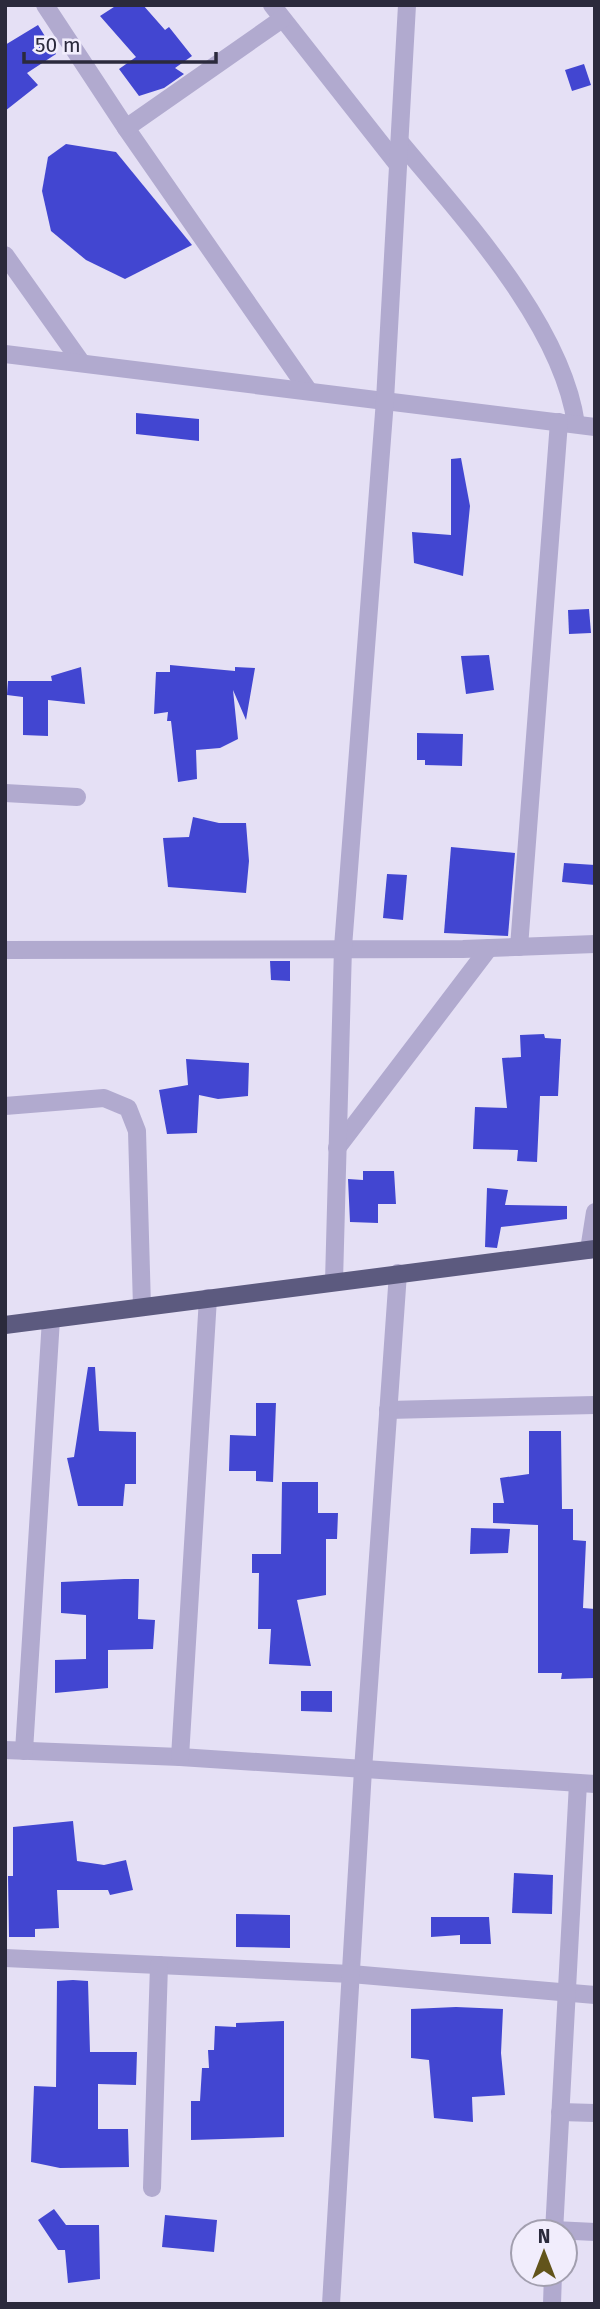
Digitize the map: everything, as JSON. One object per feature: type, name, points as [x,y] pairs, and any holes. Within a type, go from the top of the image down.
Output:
[{"type":"main road","points":[[5,1325],[592,1249]]},
{"type":"street","points":[[45,5],[126,128],[308,390]]},
{"type":"street","points":[[334,1282],[343,947],[385,400],[407,5]]},
{"type":"street","points":[[126,128],[277,12],[398,165]]},
{"type":"street","points":[[400,142],[464,219],[534,319],[572,396],[519,947]]},
{"type":"street","points":[[5,256],[82,362]]},
{"type":"street","points":[[5,354],[595,427]]},
{"type":"street","points":[[5,793],[77,797]]},
{"type":"street","points":[[5,950],[489,948],[595,944]]},
{"type":"street","points":[[337,1148],[489,948]]},
{"type":"street","points":[[5,1107],[104,1098],[128,1108],[137,1131],[142,1307]]},
{"type":"street","points":[[592,1249],[595,1212]]},
{"type":"street","points":[[331,2304],[363,1770],[398,1273]]},
{"type":"street","points":[[180,1757],[208,1298]]},
{"type":"street","points":[[24,1751],[51,1319]]},
{"type":"street","points":[[388,1410],[595,1405]]},
{"type":"street","points":[[5,1750],[180,1757],[587,1784],[567,1994],[555,2218]]},
{"type":"street","points":[[5,1958],[351,1974],[595,1996]]},
{"type":"street","points":[[152,2188],[159,1965]]},
{"type":"street","points":[[560,2112],[595,2113]]},
{"type":"building","points":[[117,5],[143,5],[165,30],[169,27],[192,56],[175,68],[184,74],[164,88],[139,96],[119,69],[136,57],[100,16]]},
{"type":"building","points":[[38,25],[56,54],[27,73],[38,85],[5,111],[5,45]]},
{"type":"building","points":[[584,64],[591,85],[572,91],[565,70]]},
{"type":"building","points":[[66,144],[116,152],[192,245],[125,279],[86,260],[51,231],[42,191],[48,157]]},
{"type":"building","points":[[136,413],[199,419],[199,441],[136,434]]},
{"type":"building","points":[[461,458],[470,506],[463,576],[414,563],[412,532],[451,535],[451,459]]},
{"type":"building","points":[[589,609],[591,633],[569,634],[568,610]]},
{"type":"building","points":[[489,655],[494,690],[466,694],[461,656]]},
{"type":"building","points":[[170,665],[235,671],[235,667],[255,668],[246,720],[233,690],[238,739],[220,748],[196,750],[197,779],[178,782],[171,721],[167,721],[168,712],[154,714],[156,672],[170,672]]},
{"type":"building","points":[[81,667],[85,704],[48,700],[48,736],[23,735],[23,697],[7,695],[8,681],[52,681],[51,676]]},
{"type":"building","points":[[417,733],[463,734],[462,766],[425,765],[425,760],[417,760]]},
{"type":"building","points":[[193,817],[219,823],[246,823],[249,861],[246,893],[168,887],[163,838],[189,837]]},
{"type":"building","points":[[451,847],[515,853],[508,936],[444,933]]},
{"type":"building","points":[[564,863],[595,865],[595,885],[562,882]]},
{"type":"building","points":[[387,874],[407,875],[403,920],[383,918]]},
{"type":"building","points":[[270,961],[290,961],[290,981],[271,980]]},
{"type":"building","points":[[544,1034],[545,1038],[561,1039],[558,1096],[540,1096],[537,1162],[517,1161],[518,1150],[473,1149],[475,1107],[507,1108],[502,1058],[521,1057],[520,1035]]},
{"type":"building","points":[[186,1059],[249,1063],[248,1096],[218,1099],[199,1095],[197,1133],[167,1134],[159,1090],[188,1085]]},
{"type":"building","points":[[363,1171],[394,1171],[396,1204],[378,1204],[378,1223],[350,1222],[348,1179],[363,1180]]},
{"type":"building","points":[[487,1188],[508,1190],[505,1205],[567,1206],[567,1219],[501,1227],[497,1248],[485,1247]]},
{"type":"building","points":[[88,1367],[95,1367],[99,1431],[136,1432],[136,1484],[125,1484],[123,1506],[78,1506],[67,1458],[74,1457]]},
{"type":"building","points":[[256,1403],[276,1403],[273,1482],[256,1481],[256,1471],[229,1471],[230,1435],[256,1436]]},
{"type":"building","points":[[529,1431],[561,1431],[562,1509],[573,1509],[573,1540],[586,1541],[583,1608],[595,1609],[595,1678],[561,1679],[562,1673],[538,1673],[538,1525],[493,1523],[493,1503],[504,1503],[500,1478],[529,1474]]},
{"type":"building","points":[[282,1482],[318,1482],[318,1513],[338,1513],[337,1539],[326,1539],[326,1595],[297,1600],[311,1666],[269,1664],[271,1629],[258,1629],[259,1573],[252,1573],[252,1554],[281,1554]]},
{"type":"building","points":[[471,1528],[510,1529],[508,1553],[470,1554]]},
{"type":"building","points":[[139,1579],[138,1619],[155,1620],[153,1649],[108,1650],[108,1688],[55,1693],[55,1660],[86,1659],[86,1615],[61,1613],[61,1582]]},
{"type":"building","points":[[301,1691],[332,1691],[332,1712],[301,1711]]},
{"type":"building","points":[[73,1821],[77,1861],[104,1865],[126,1860],[133,1890],[110,1895],[108,1890],[57,1890],[59,1928],[35,1929],[35,1937],[9,1937],[8,1876],[13,1876],[13,1827]]},
{"type":"building","points":[[514,1873],[553,1875],[552,1914],[512,1913]]},
{"type":"building","points":[[236,1914],[290,1915],[290,1948],[236,1947]]},
{"type":"building","points":[[431,1917],[489,1917],[491,1944],[460,1944],[460,1935],[431,1937]]},
{"type":"building","points":[[57,1981],[88,1981],[90,2052],[137,2052],[136,2085],[98,2084],[98,2129],[128,2129],[129,2167],[60,2168],[31,2162],[34,2086],[56,2087]]},
{"type":"building","points":[[411,2009],[503,2009],[501,2053],[505,2095],[472,2097],[473,2122],[434,2118],[429,2060],[411,2058]]},
{"type":"building","points":[[284,2021],[284,2137],[191,2140],[191,2101],[200,2101],[202,2068],[209,2068],[208,2050],[214,2050],[215,2026],[236,2027],[236,2023]]},
{"type":"building","points":[[54,2209],[66,2225],[99,2225],[100,2279],[68,2283],[65,2250],[58,2250],[38,2220]]},
{"type":"building","points":[[165,2215],[217,2220],[214,2252],[162,2247]]}]
